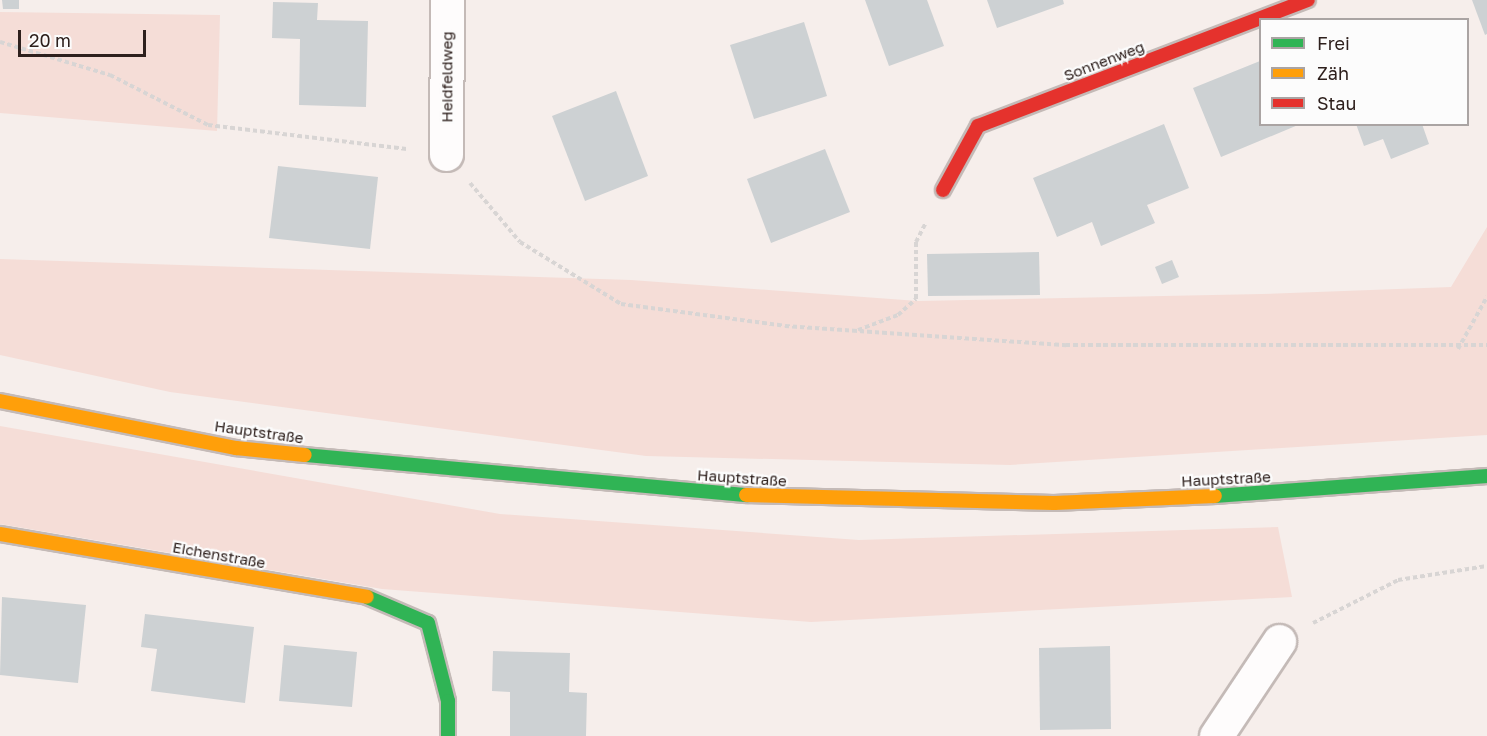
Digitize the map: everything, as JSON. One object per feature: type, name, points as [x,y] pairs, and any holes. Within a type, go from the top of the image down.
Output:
[{"type":"main road","name":"Sonnenweg","points":[[1261,18],[1308,0]]},
{"type":"main road","name":"Sonnenweg","points":[[943,190],[978,126],[1259,19]]},
{"type":"main road","name":"Hauptstraße","points":[[0,401],[236,448],[548,481],[798,499],[1054,503],[1350,490],[1487,476]]},
{"type":"main road","name":"Eichenstraße","points":[[0,534],[366,597],[428,623],[448,701],[448,736]]},
{"type":"street","name":"Heidfeldweg","points":[[446,154],[447,0]]},
{"type":"street","points":[[1216,736],[1279,641]]},
{"type":"path","points":[[0,42],[110,75],[208,125],[446,154],[520,242],[621,304],[856,331],[1066,345],[1458,349],[1487,345]]},
{"type":"path","points":[[856,331],[897,315],[916,299],[916,242],[943,190]]},
{"type":"path","points":[[1458,349],[1487,297]]},
{"type":"path","points":[[1279,641],[1398,580],[1487,566]]},
{"type":"shaded area","points":[[0,12],[220,15],[217,131],[0,113]]},
{"type":"shaded area","points":[[1487,227],[1487,435],[1010,465],[646,456],[170,392],[0,355],[0,259],[631,280],[918,301],[1262,294],[1451,287]]},
{"type":"shaded area","points":[[0,426],[500,514],[859,540],[1278,527],[1292,597],[811,622],[382,589],[0,524]]},
{"type":"building","points":[[2,0],[19,0],[19,9],[3,9]]},
{"type":"building","points":[[865,0],[927,0],[944,46],[889,66]]},
{"type":"building","points":[[987,0],[1063,0],[1064,4],[997,28]]},
{"type":"building","points":[[1472,0],[1487,0],[1487,34],[1485,35]]},
{"type":"building","points":[[273,2],[318,3],[317,20],[368,21],[366,107],[299,105],[300,39],[272,38]]},
{"type":"building","points":[[804,22],[827,96],[754,119],[730,45]]},
{"type":"building","points":[[1259,61],[1259,126],[1296,126],[1221,157],[1193,88]]},
{"type":"building","points":[[616,91],[648,176],[585,201],[552,116]]},
{"type":"building","points":[[1164,124],[1189,188],[1147,205],[1155,223],[1101,246],[1092,222],[1057,237],[1033,178]]},
{"type":"building","points":[[1357,126],[1423,126],[1429,144],[1391,159],[1383,139],[1364,146]]},
{"type":"building","points":[[825,149],[850,212],[771,243],[747,179]]},
{"type":"building","points":[[278,166],[378,177],[370,249],[269,238]]},
{"type":"building","points":[[1039,252],[1040,295],[928,296],[927,254]]},
{"type":"building","points":[[1172,260],[1179,277],[1162,284],[1155,267]]},
{"type":"building","points":[[2,597],[86,605],[78,683],[0,675]]},
{"type":"building","points":[[145,614],[254,627],[245,703],[151,691],[157,649],[141,647]]},
{"type":"building","points":[[284,645],[357,652],[352,707],[279,701]]},
{"type":"building","points":[[1110,646],[1111,729],[1040,730],[1039,648]]},
{"type":"building","points":[[493,651],[570,653],[569,692],[587,693],[586,736],[510,736],[510,692],[492,691]]},
{"type":"traffic: fast","points":[[305,455],[746,495]]},
{"type":"traffic: fast","points":[[1215,496],[1487,476]]},
{"type":"traffic: fast","points":[[367,597],[428,623],[448,701],[448,736]]},
{"type":"traffic: slow","points":[[0,401],[236,448],[305,455]]},
{"type":"traffic: slow","points":[[746,495],[1054,503],[1215,496]]},
{"type":"traffic: slow","points":[[0,534],[367,597]]},
{"type":"traffic: jam","points":[[1261,18],[1308,0]]},
{"type":"traffic: jam","points":[[943,190],[978,126],[1259,19]]}]
